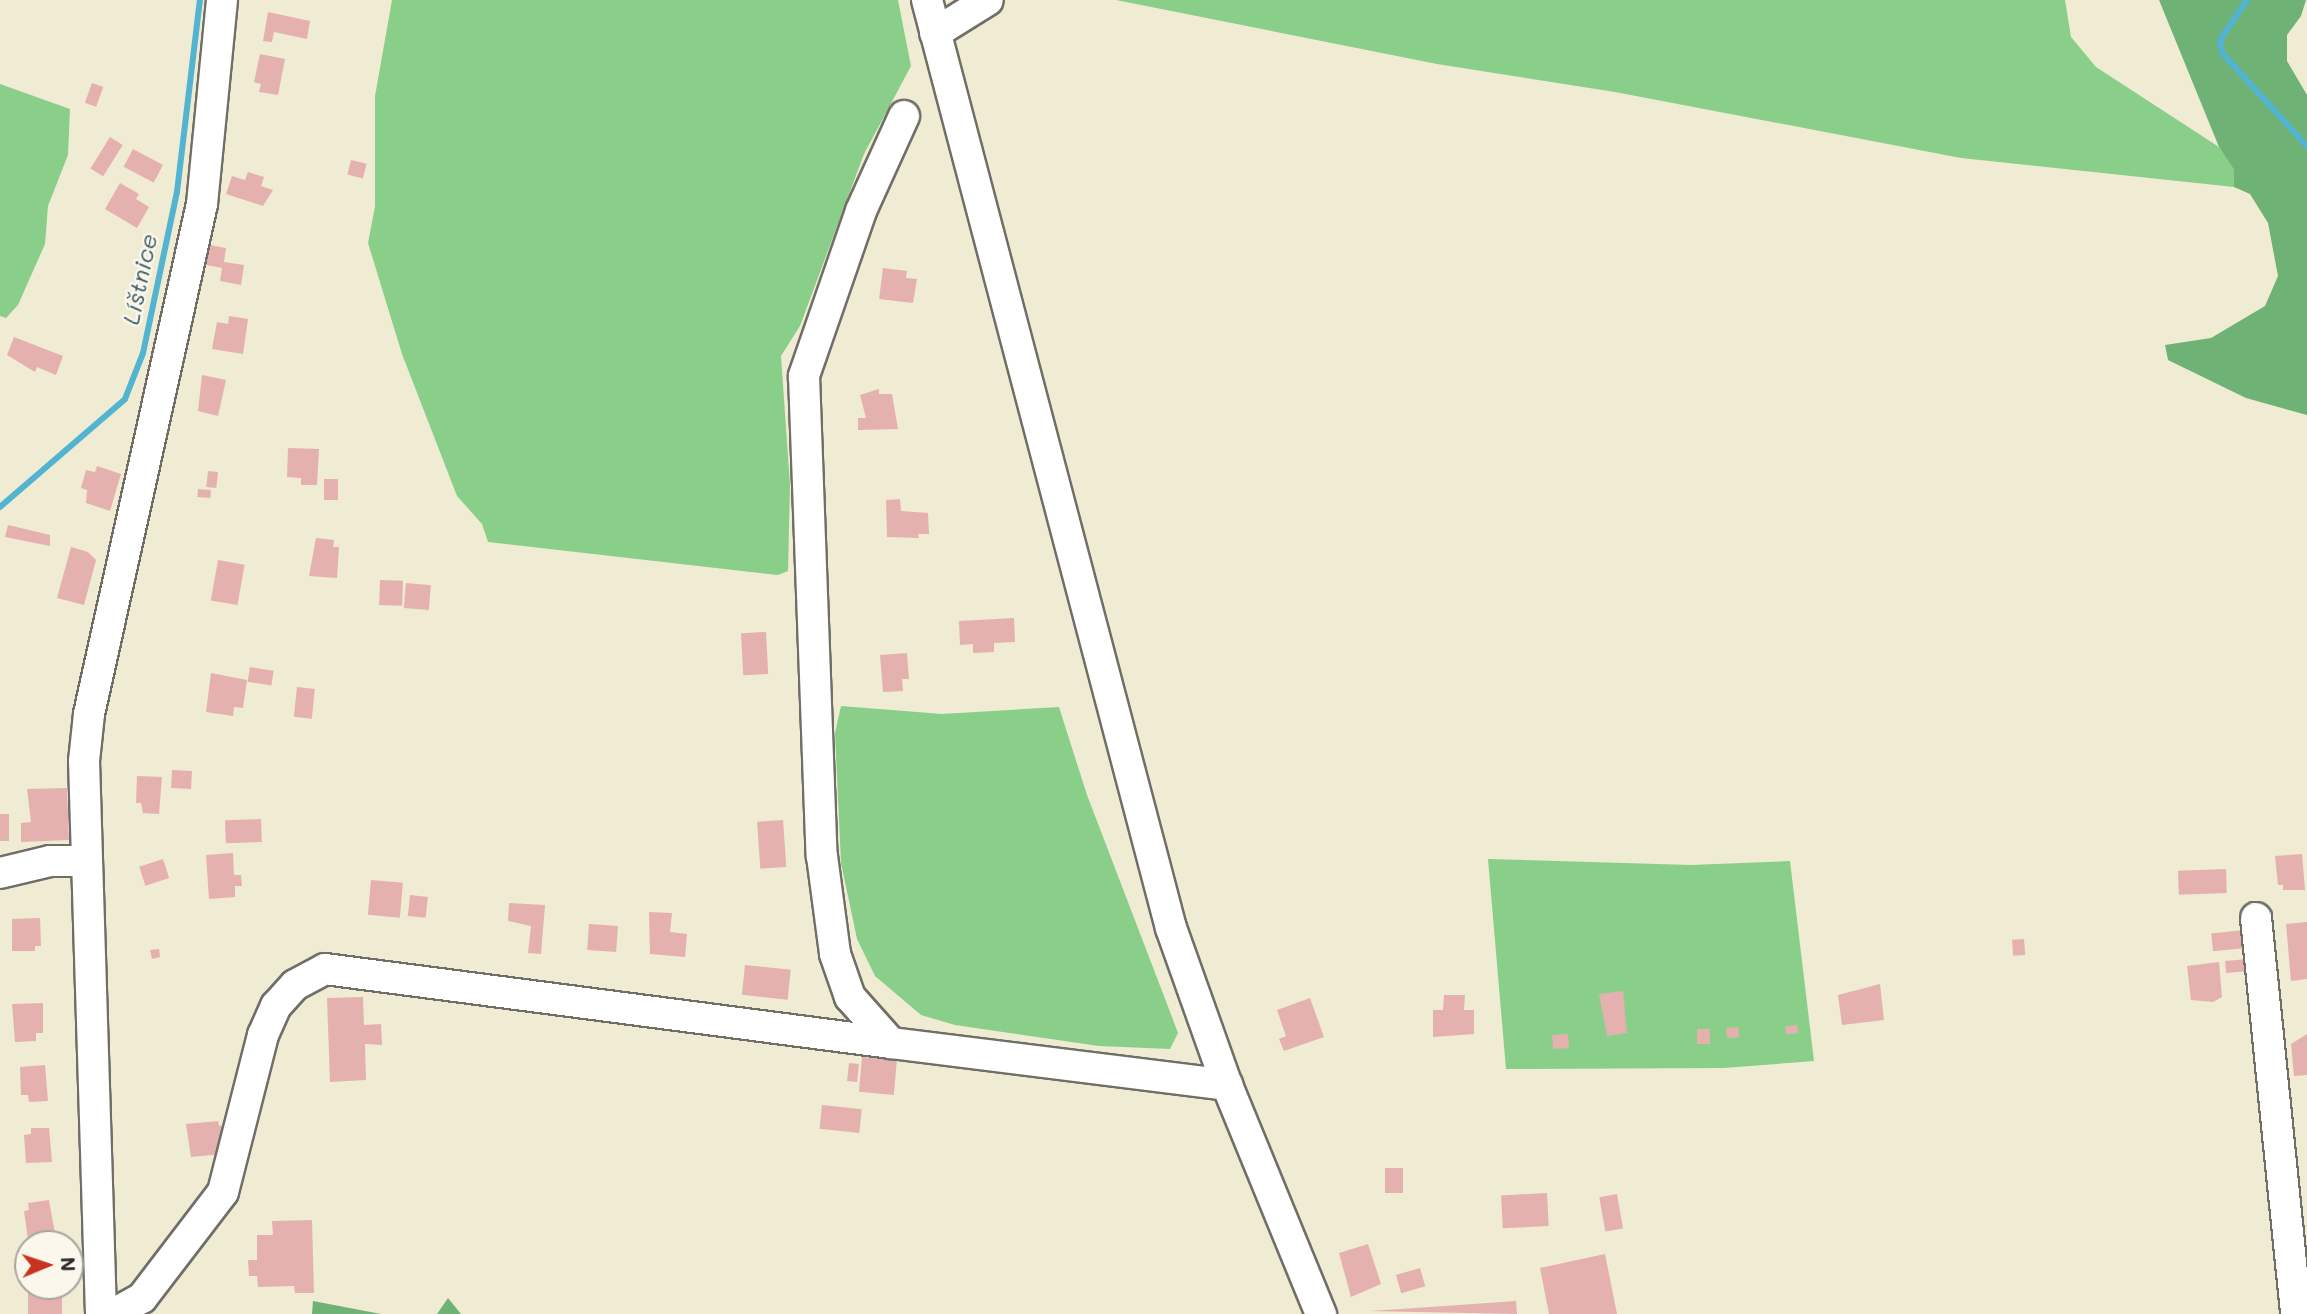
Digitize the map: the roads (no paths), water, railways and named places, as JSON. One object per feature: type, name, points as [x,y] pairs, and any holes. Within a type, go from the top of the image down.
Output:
[{"type":"street","points":[[101,1314],[84,761],[89,714],[202,204],[222,0]]},
{"type":"street","points":[[926,0],[1171,928],[1227,1085],[1321,1314]]},
{"type":"street","points":[[935,33],[988,0]]},
{"type":"street","points":[[891,1042],[850,997],[835,954],[823,869],[804,376],[860,211],[904,116]]},
{"type":"street","points":[[0,873],[50,861],[85,861]]},
{"type":"street","points":[[2256,918],[2296,1314]]},
{"type":"street","points":[[113,1314],[142,1298],[223,1192],[263,1035],[276,1006],[295,985],[325,969],[1227,1085]]},
{"type":"waterway","name":"Líštnice","points":[[0,507],[125,399],[143,353],[177,192],[200,0]]},
{"type":"waterway","points":[[2247,0],[2220,40],[2222,53],[2307,146]]}]
